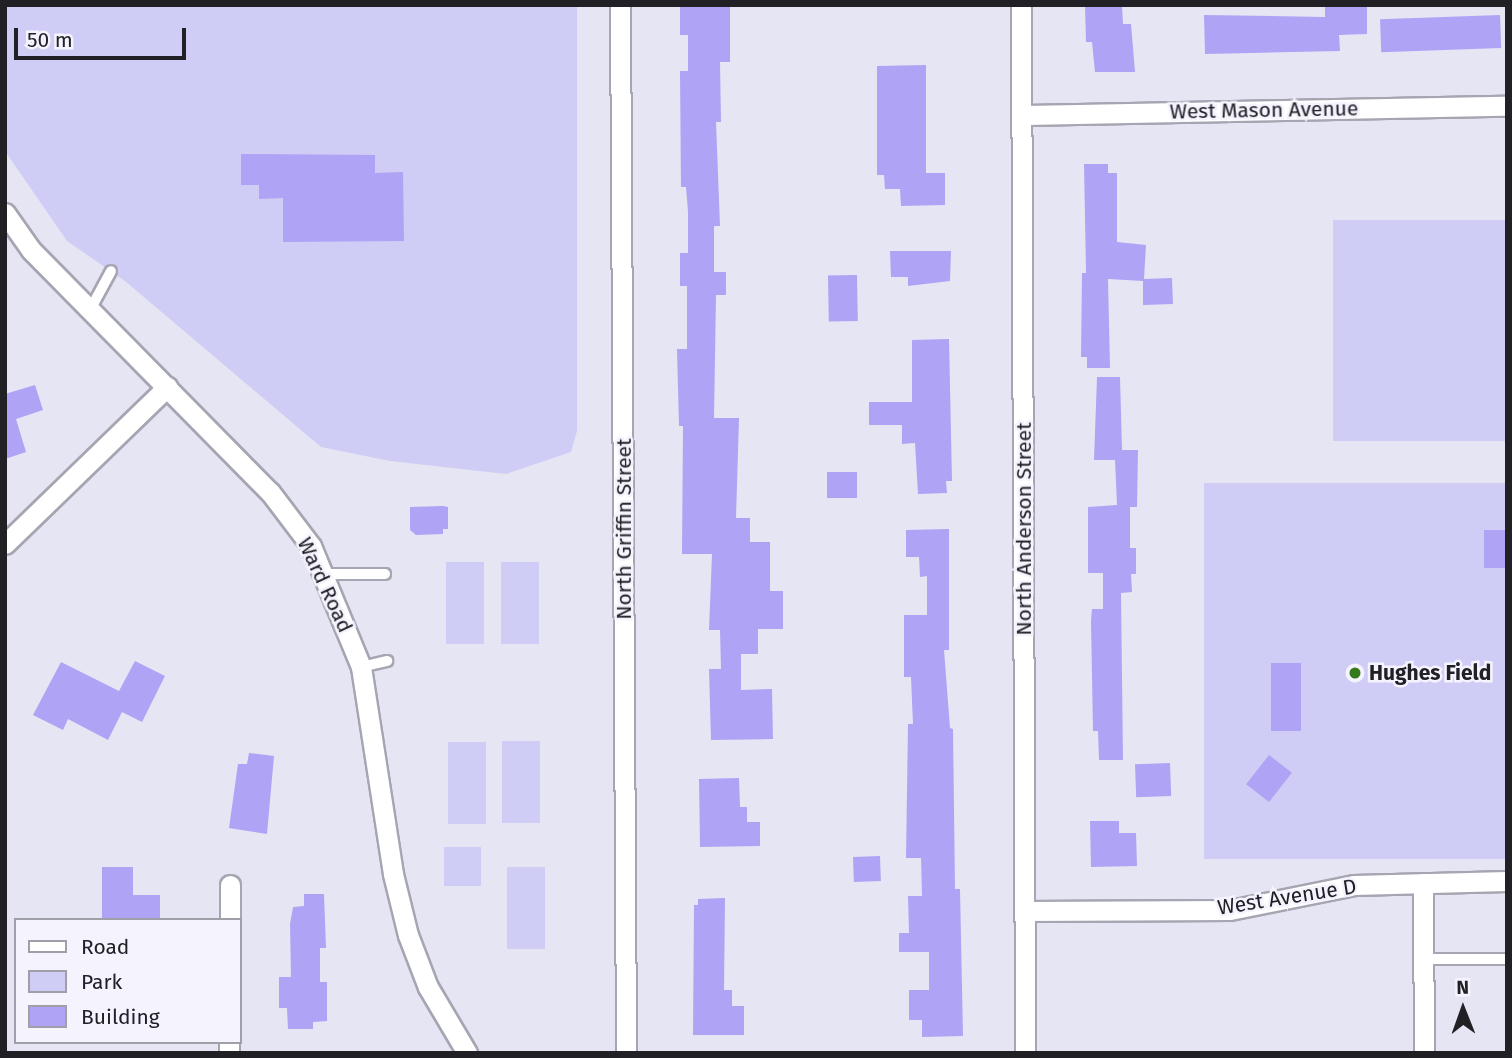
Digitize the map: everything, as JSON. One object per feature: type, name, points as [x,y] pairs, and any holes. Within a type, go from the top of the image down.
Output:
[{"type":"street","name":"North Griffin Street","points":[[620,5],[626,1053]]},
{"type":"street","name":"North Anderson Street","points":[[1021,5],[1025,1053]]},
{"type":"street","name":"West Mason Avenue","points":[[1022,115],[1507,106]]},
{"type":"street","name":"Ward Road","points":[[5,213],[31,250],[270,492],[311,546],[361,667],[405,925],[428,987],[467,1053]]},
{"type":"street","points":[[5,544],[167,387]]},
{"type":"street","name":"West Avenue D","points":[[1025,911],[1230,910],[1339,887],[1507,881]]},
{"type":"street","points":[[1423,883],[1424,1053]]},
{"type":"street","points":[[230,885],[230,918]]},
{"type":"lane","points":[[89,310],[111,271]]},
{"type":"lane","points":[[324,574],[385,574]]},
{"type":"lane","points":[[361,667],[387,661]]},
{"type":"lane","points":[[1423,959],[1507,959]]},
{"type":"green space","points":[[5,5],[577,5],[577,431],[571,452],[506,474],[390,461],[321,447],[125,281],[67,241],[5,151]]},
{"type":"green space","points":[[1333,220],[1507,220],[1507,441],[1333,441]]},
{"type":"green space","name":"Hughes Field","points":[[1204,483],[1507,483],[1507,859],[1204,859]]},
{"type":"green space","points":[[446,562],[484,562],[484,644],[446,644]]},
{"type":"green space","points":[[501,562],[539,562],[539,644],[501,644]]},
{"type":"green space","points":[[502,741],[540,741],[540,823],[502,823]]},
{"type":"green space","points":[[448,742],[486,742],[486,824],[448,824]]},
{"type":"green space","points":[[444,847],[481,847],[481,886],[444,886]]},
{"type":"green space","points":[[507,867],[545,867],[545,949],[507,949]]},
{"type":"building","points":[[680,5],[730,5],[730,62],[720,62],[721,122],[716,122],[720,226],[714,226],[714,272],[726,272],[726,295],[716,295],[714,418],[739,418],[736,518],[750,518],[750,542],[770,542],[770,591],[783,591],[783,629],[758,629],[758,654],[741,654],[741,690],[772,689],[773,739],[711,740],[709,669],[721,669],[720,630],[709,630],[712,554],[682,554],[683,426],[679,426],[677,349],[687,349],[687,286],[680,286],[680,253],[688,253],[688,212],[686,187],[681,187],[680,71],[688,71],[688,35],[680,35]]},
{"type":"building","points":[[1085,5],[1122,5],[1123,24],[1131,24],[1135,72],[1095,72],[1092,42],[1086,42]]},
{"type":"building","points":[[1325,5],[1367,5],[1367,34],[1339,35],[1340,51],[1205,54],[1204,15],[1325,17]]},
{"type":"building","points":[[1500,15],[1501,48],[1381,52],[1380,19]]},
{"type":"building","points":[[926,65],[926,173],[945,173],[945,205],[901,206],[900,189],[885,189],[884,175],[877,175],[877,66]]},
{"type":"building","points":[[241,154],[375,155],[375,173],[403,172],[404,241],[283,242],[283,198],[259,199],[259,185],[241,185]]},
{"type":"building","points":[[1084,164],[1108,164],[1108,173],[1117,173],[1117,242],[1146,245],[1144,279],[1172,278],[1173,304],[1143,305],[1143,281],[1108,279],[1110,368],[1087,368],[1087,357],[1081,357],[1082,273],[1086,273]]},
{"type":"building","points":[[890,251],[951,251],[950,281],[908,286],[908,277],[891,277]]},
{"type":"building","points":[[857,275],[858,321],[829,321],[828,276]]},
{"type":"building","points":[[949,339],[952,481],[946,481],[947,493],[918,494],[915,443],[902,444],[902,425],[869,425],[869,402],[912,402],[912,340]]},
{"type":"building","points":[[1097,377],[1120,377],[1122,450],[1138,450],[1137,507],[1130,507],[1130,548],[1136,548],[1136,574],[1131,574],[1132,592],[1121,593],[1123,760],[1099,760],[1098,731],[1093,731],[1091,621],[1092,609],[1103,609],[1103,573],[1088,573],[1088,507],[1117,505],[1115,460],[1094,460]]},
{"type":"building","points":[[35,385],[43,410],[16,419],[26,452],[5,459],[5,394]]},
{"type":"building","points":[[827,472],[857,472],[857,498],[827,498]]},
{"type":"building","points":[[410,507],[448,507],[448,529],[443,529],[443,534],[416,535],[410,530]]},
{"type":"building","points":[[949,529],[949,650],[944,650],[950,728],[953,729],[955,889],[960,889],[963,1036],[922,1037],[922,1020],[909,1020],[909,990],[929,990],[929,952],[899,952],[899,933],[909,933],[908,896],[922,896],[921,858],[906,858],[908,724],[913,724],[911,677],[904,677],[904,615],[927,615],[927,576],[920,577],[919,557],[906,557],[906,530]]},
{"type":"building","points":[[1484,530],[1507,530],[1507,568],[1484,568]]},
{"type":"building","points":[[135,661],[165,676],[142,722],[122,712],[108,740],[68,719],[63,730],[33,715],[61,662],[119,691]]},
{"type":"building","points":[[1271,663],[1301,663],[1301,731],[1271,731]]},
{"type":"building","points":[[249,753],[274,756],[267,834],[229,828],[238,764],[247,764]]},
{"type":"building","points":[[1269,755],[1292,773],[1269,802],[1246,784]]},
{"type":"building","points":[[1170,763],[1171,796],[1136,797],[1135,764]]},
{"type":"building","points":[[739,778],[740,807],[747,807],[747,822],[760,822],[760,846],[700,847],[699,779]]},
{"type":"building","points":[[1090,821],[1119,821],[1119,833],[1136,833],[1137,866],[1091,867]]},
{"type":"building","points":[[880,856],[881,881],[854,882],[853,857]]},
{"type":"building","points":[[102,867],[133,867],[133,895],[160,895],[160,918],[102,918]]},
{"type":"building","points":[[304,894],[324,894],[326,948],[320,948],[320,982],[327,982],[327,1021],[313,1022],[313,1029],[288,1029],[287,1008],[279,1008],[279,977],[291,977],[290,924],[293,907],[304,906]]},
{"type":"building","points":[[725,898],[724,990],[732,990],[732,1006],[744,1006],[744,1035],[693,1035],[694,905],[698,905],[698,899]]},
{"type":"place","name":"Hughes Field","points":[[1355,673]]}]
